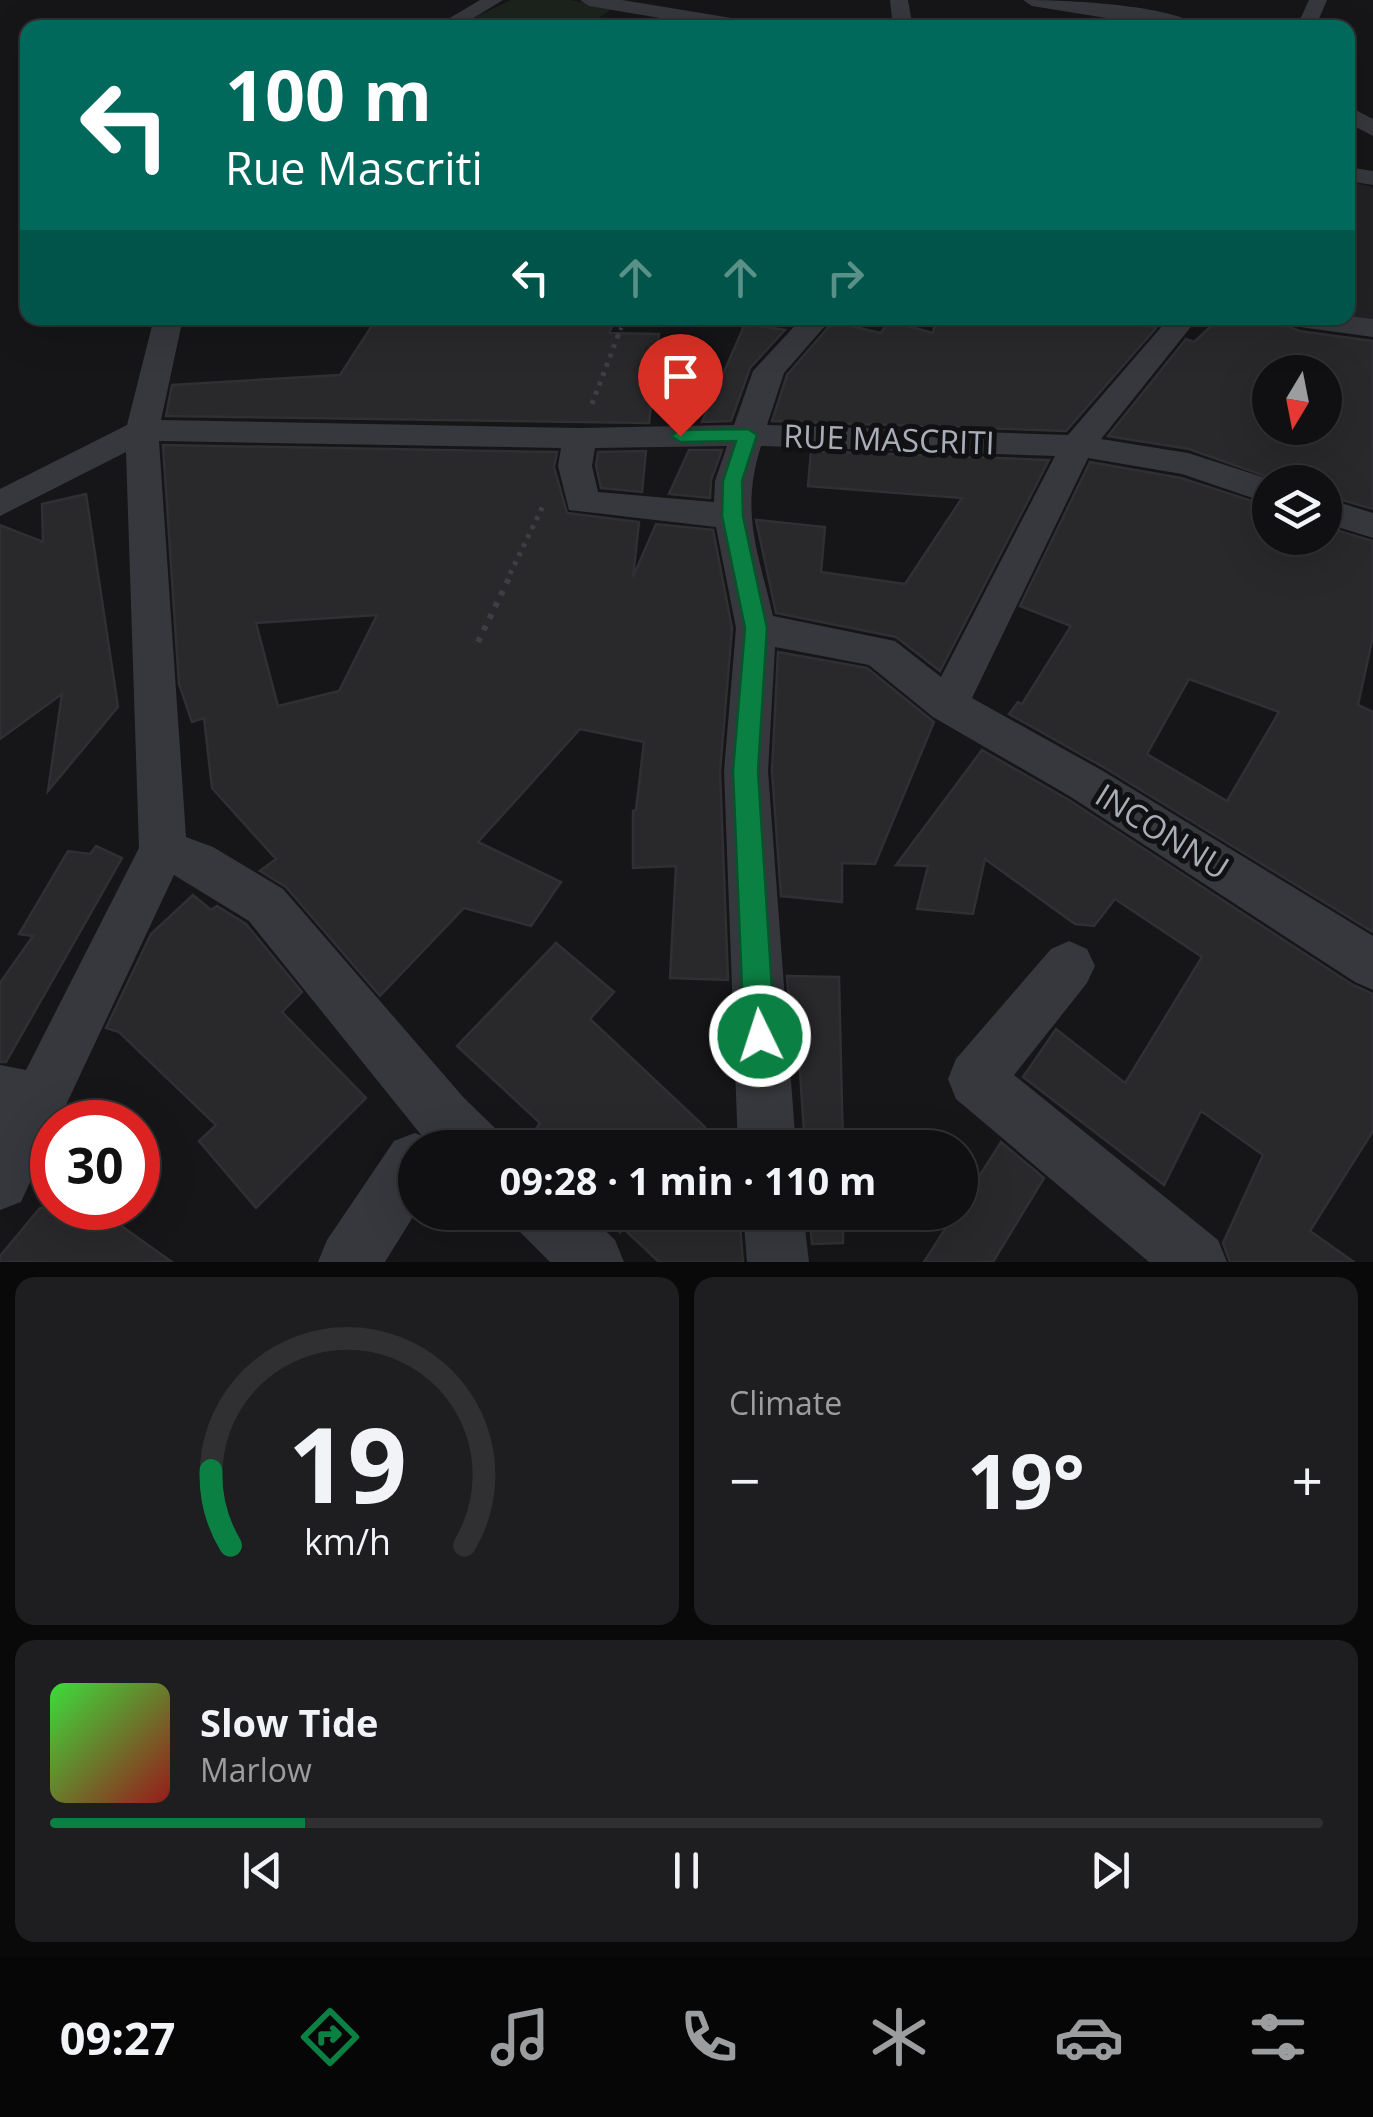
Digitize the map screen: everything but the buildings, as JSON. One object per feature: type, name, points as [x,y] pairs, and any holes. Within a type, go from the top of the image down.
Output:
[{"type":"street","points":[[457,20],[494,0]]},
{"type":"street","points":[[589,0],[708,20]]},
{"type":"street","points":[[1032,0],[1159,20]]},
{"type":"street","points":[[0,1181],[19,1096],[163,850],[142,430],[166,325]]},
{"type":"street","points":[[766,1130],[746,771],[756,628],[732,516],[732,481],[769,371],[812,325]]},
{"type":"street","points":[[948,705],[1077,446],[1178,325]]},
{"type":"street","points":[[0,504],[142,430]]},
{"type":"street","name":"RUE MASCRITI","points":[[142,430],[577,452],[748,435],[1077,446],[1188,464],[1252,486]]},
{"type":"street","points":[[577,452],[582,502],[732,516]]},
{"type":"street","points":[[1342,516],[1373,526]]},
{"type":"street","name":"INCONNU","points":[[756,628],[881,652],[948,705],[1087,784],[1373,966]]},
{"type":"street","points":[[163,850],[196,862],[266,905],[430,1130]]},
{"type":"street","points":[[1070,966],[976,1080],[1196,1262]]},
{"type":"street","points":[[349,1262],[398,1198]]},
{"type":"street","points":[[560,1230],[592,1262]]},
{"type":"street","points":[[775,1230],[778,1262]]},
{"type":"path","points":[[478,642],[538,513],[577,452],[622,325]]},
{"type":"shaded area","points":[[511,0],[570,0],[613,8],[596,20],[470,20]]},
{"type":"shaded area","points":[[1355,183],[1373,187],[1373,322],[1355,319]]},
{"type":"route","points":[[680,436],[748,435],[732,481],[732,516],[756,628],[746,771],[760,1036]]}]
